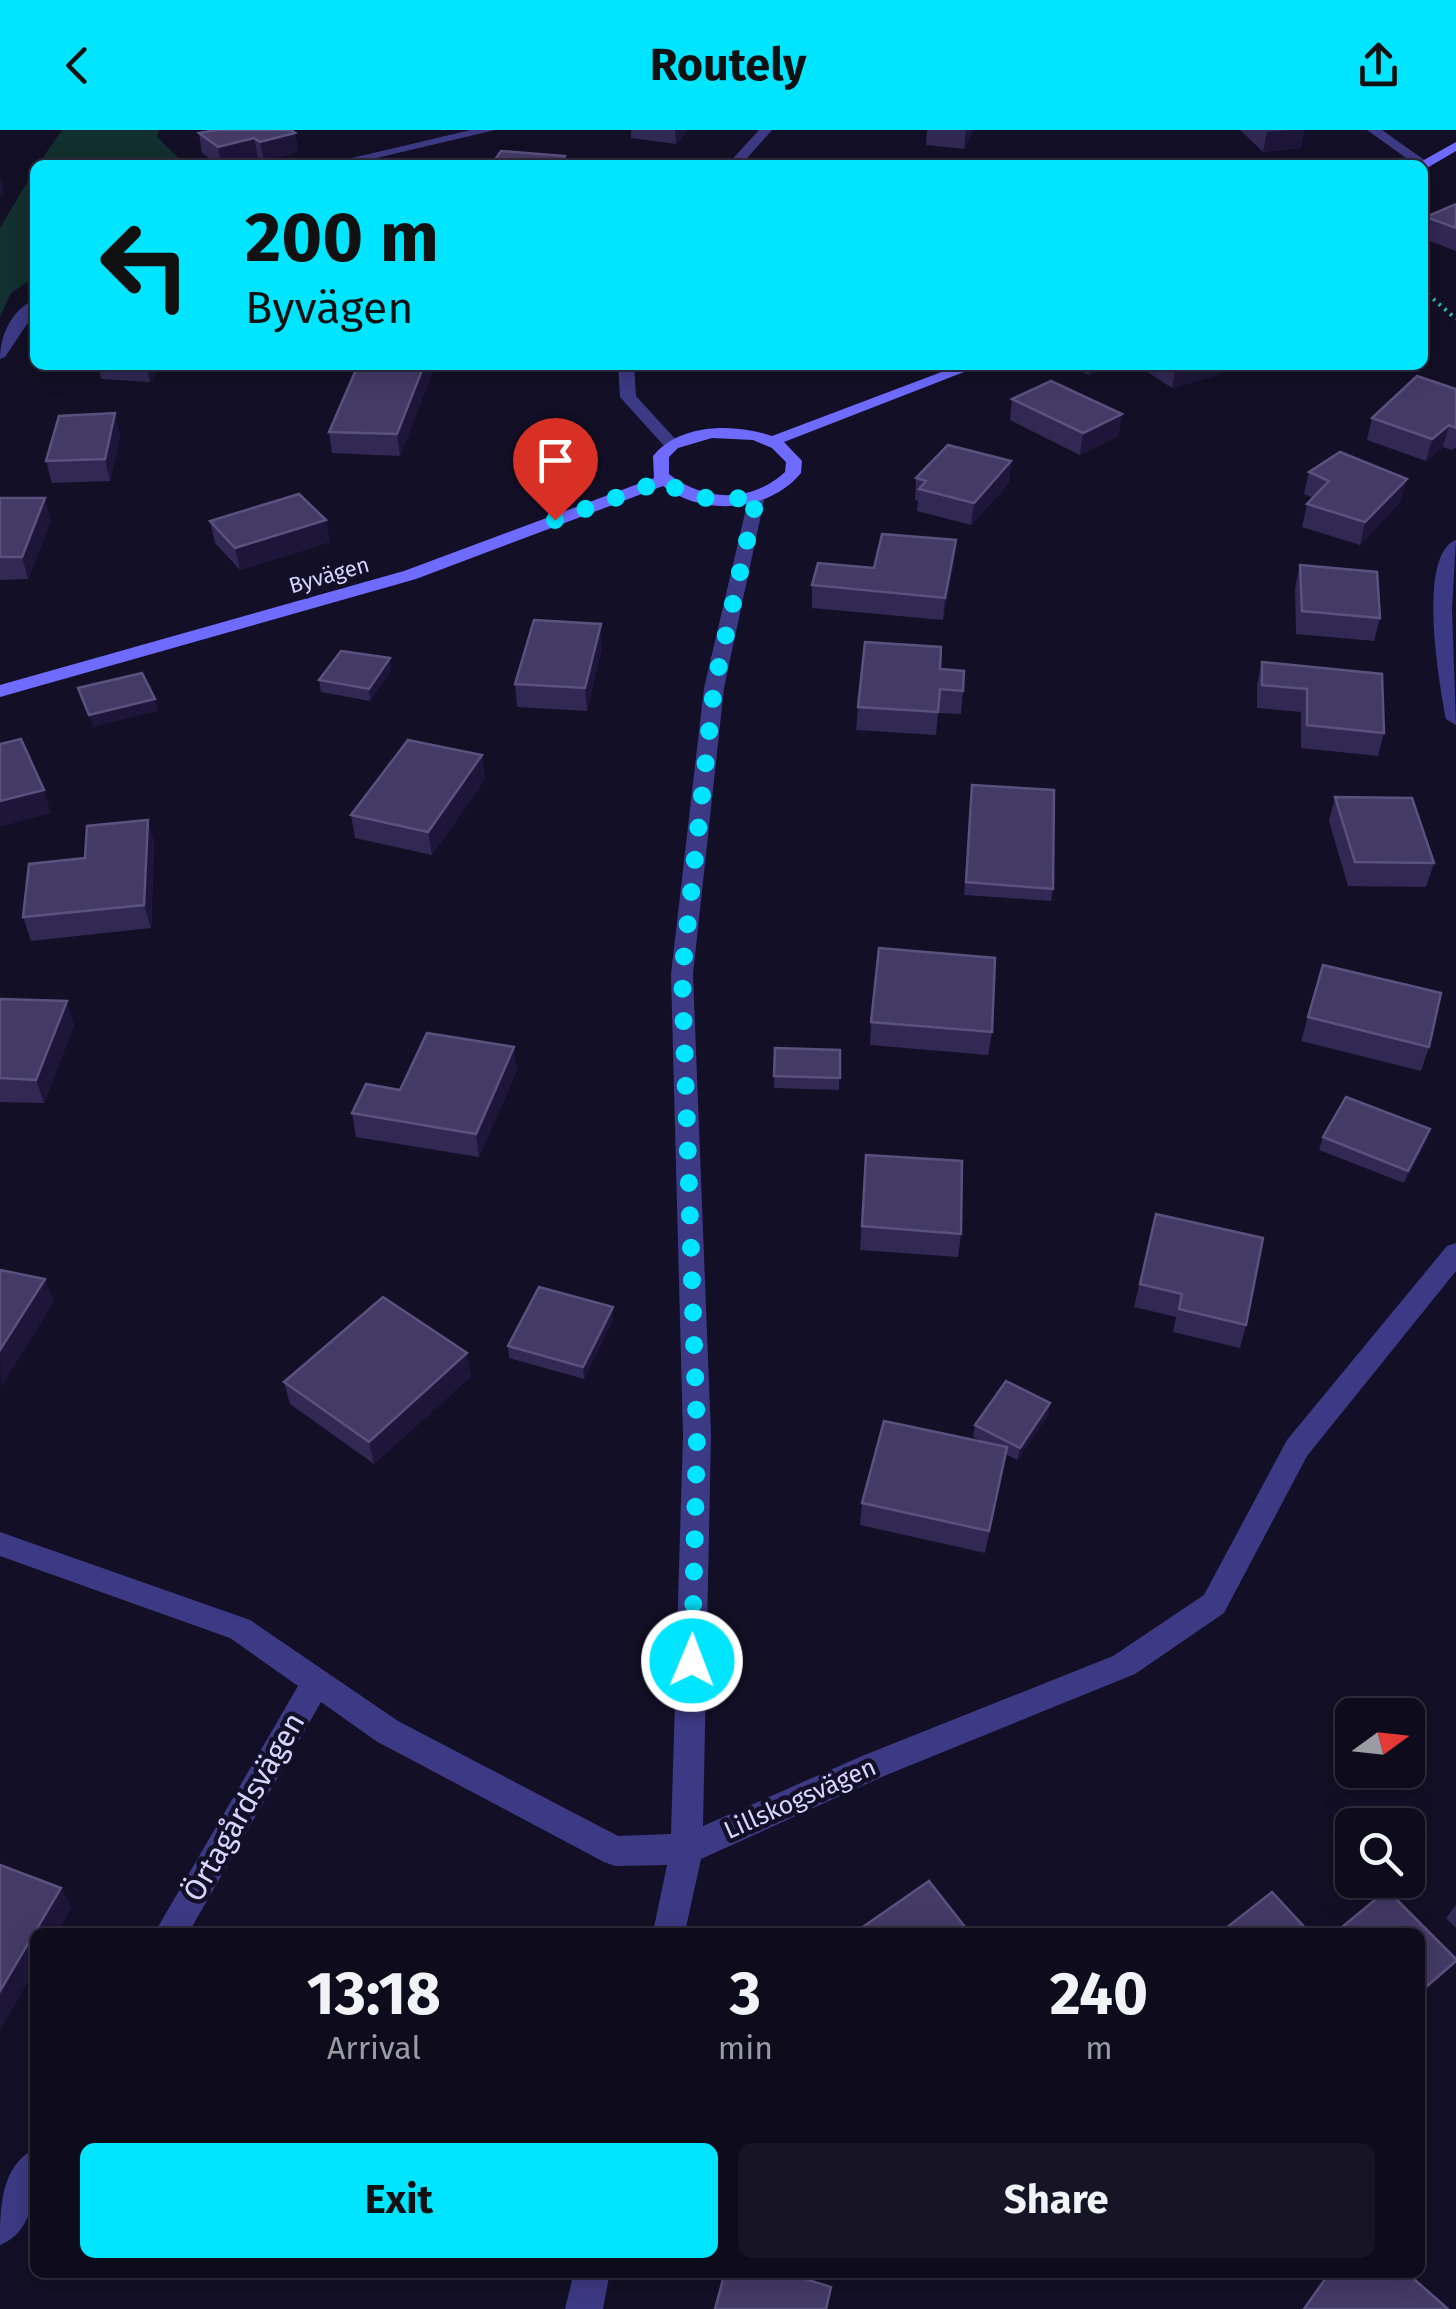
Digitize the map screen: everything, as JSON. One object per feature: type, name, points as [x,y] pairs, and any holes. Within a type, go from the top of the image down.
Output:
[{"type":"street","points":[[352,160],[489,130]]},
{"type":"street","points":[[739,160],[766,130]]},
{"type":"street","points":[[1373,130],[1415,160]]},
{"type":"street","points":[[1428,162],[1456,146]]},
{"type":"street","points":[[0,354],[18,321],[30,308]]},
{"type":"street","points":[[626,370],[628,397],[672,445]]},
{"type":"street","points":[[773,441],[794,461],[793,473],[785,484],[757,496],[712,499],[689,494],[664,480],[658,464],[672,445],[723,432],[773,441],[961,370]]},
{"type":"street","name":"Byvägen","points":[[0,692],[410,575],[664,480]]},
{"type":"street","points":[[669,1928],[687,1849],[697,1434],[682,974],[714,688],[757,496]]},
{"type":"street","points":[[1456,546],[1444,574],[1442,637],[1456,718]]},
{"type":"street","name":"Lillskogsvägen","points":[[0,1544],[240,1628],[387,1730],[614,1851],[687,1849],[872,1766],[1124,1665],[1214,1604],[1298,1448],[1456,1253]]},
{"type":"street","name":"Örtagårdsvägen","points":[[173,1928],[317,1682]]},
{"type":"street","points":[[0,2228],[30,2176]]},
{"type":"street","points":[[584,2309],[591,2278]]},
{"type":"path","points":[[1428,293],[1456,319]]},
{"type":"green space","points":[[62,130],[159,130],[157,137],[181,160],[41,160]]},
{"type":"green space","points":[[30,177],[30,280],[11,293],[0,317],[0,228]]},
{"type":"building","points":[[199,133],[295,133],[218,147]]},
{"type":"building","points":[[501,151],[565,156],[562,160],[495,160]]},
{"type":"building","points":[[1456,204],[1456,228],[1428,216]]},
{"type":"building","points":[[356,370],[422,370],[397,434],[329,432]]},
{"type":"building","points":[[1417,376],[1456,389],[1456,428],[1449,425],[1432,439],[1372,418]]},
{"type":"building","points":[[1051,381],[1122,414],[1083,433],[1012,399]]},
{"type":"building","points":[[115,413],[105,459],[46,461],[59,416]]},
{"type":"building","points":[[948,445],[1011,461],[974,503],[919,489],[926,481],[916,478]]},
{"type":"building","points":[[1340,452],[1407,479],[1365,522],[1307,504],[1329,481],[1309,472]]},
{"type":"building","points":[[299,494],[326,520],[235,548],[210,521]]},
{"type":"building","points":[[0,498],[45,498],[22,557],[0,557]]},
{"type":"building","points":[[882,534],[956,540],[945,598],[812,585],[818,563],[874,568]]},
{"type":"building","points":[[1300,565],[1377,572],[1380,618],[1302,611]]},
{"type":"building","points":[[534,620],[601,624],[585,688],[515,684]]},
{"type":"building","points":[[865,642],[941,647],[940,669],[964,671],[963,691],[940,689],[938,712],[858,707]]},
{"type":"building","points":[[341,651],[390,658],[369,689],[319,680]]},
{"type":"building","points":[[1262,662],[1382,674],[1384,733],[1307,725],[1307,689],[1262,685]]},
{"type":"building","points":[[142,673],[155,699],[89,715],[78,688]]},
{"type":"building","points":[[21,739],[44,790],[0,801],[0,744]]},
{"type":"building","points":[[408,740],[482,755],[428,832],[351,815]]},
{"type":"building","points":[[972,785],[1054,790],[1053,889],[966,882]]},
{"type":"building","points":[[1335,797],[1412,798],[1434,863],[1355,862]]},
{"type":"building","points":[[148,820],[144,905],[23,917],[29,864],[85,858],[87,826]]},
{"type":"building","points":[[879,948],[995,958],[992,1032],[871,1022]]},
{"type":"building","points":[[1323,965],[1441,993],[1429,1047],[1308,1017]]},
{"type":"building","points":[[0,999],[67,1001],[36,1080],[0,1078]]},
{"type":"building","points":[[427,1033],[514,1047],[476,1134],[352,1113],[366,1084],[400,1090]]},
{"type":"building","points":[[775,1048],[840,1050],[840,1078],[774,1076]]},
{"type":"building","points":[[1346,1097],[1430,1129],[1408,1171],[1323,1137]]},
{"type":"building","points":[[866,1155],[962,1161],[961,1234],[862,1226]]},
{"type":"building","points":[[1156,1214],[1263,1238],[1246,1325],[1179,1309],[1182,1294],[1140,1284]]},
{"type":"building","points":[[0,1270],[45,1279],[0,1350]]},
{"type":"building","points":[[539,1287],[613,1307],[583,1367],[508,1346]]},
{"type":"building","points":[[383,1297],[467,1353],[369,1442],[284,1382]]},
{"type":"building","points":[[1006,1381],[1050,1403],[1020,1448],[975,1425]]},
{"type":"building","points":[[884,1421],[1007,1447],[989,1531],[862,1503]]},
{"type":"building","points":[[0,1865],[61,1888],[37,1928],[30,1928],[30,1940],[0,1991]]},
{"type":"building","points":[[929,1881],[966,1928],[861,1928]]},
{"type":"building","points":[[1272,1892],[1305,1928],[1226,1928]]},
{"type":"building","points":[[1377,1898],[1395,1898],[1425,1928],[1341,1928]]},
{"type":"building","points":[[1425,1928],[1456,1959],[1425,1988]]},
{"type":"building","points":[[723,2278],[802,2278],[831,2287],[826,2309],[715,2309]]},
{"type":"building","points":[[1326,2278],[1413,2278],[1448,2309],[1304,2309]]},
{"type":"route","points":[[555,520],[664,480],[689,494],[712,499],[757,496],[714,688],[682,974],[697,1434],[692,1661]]}]
